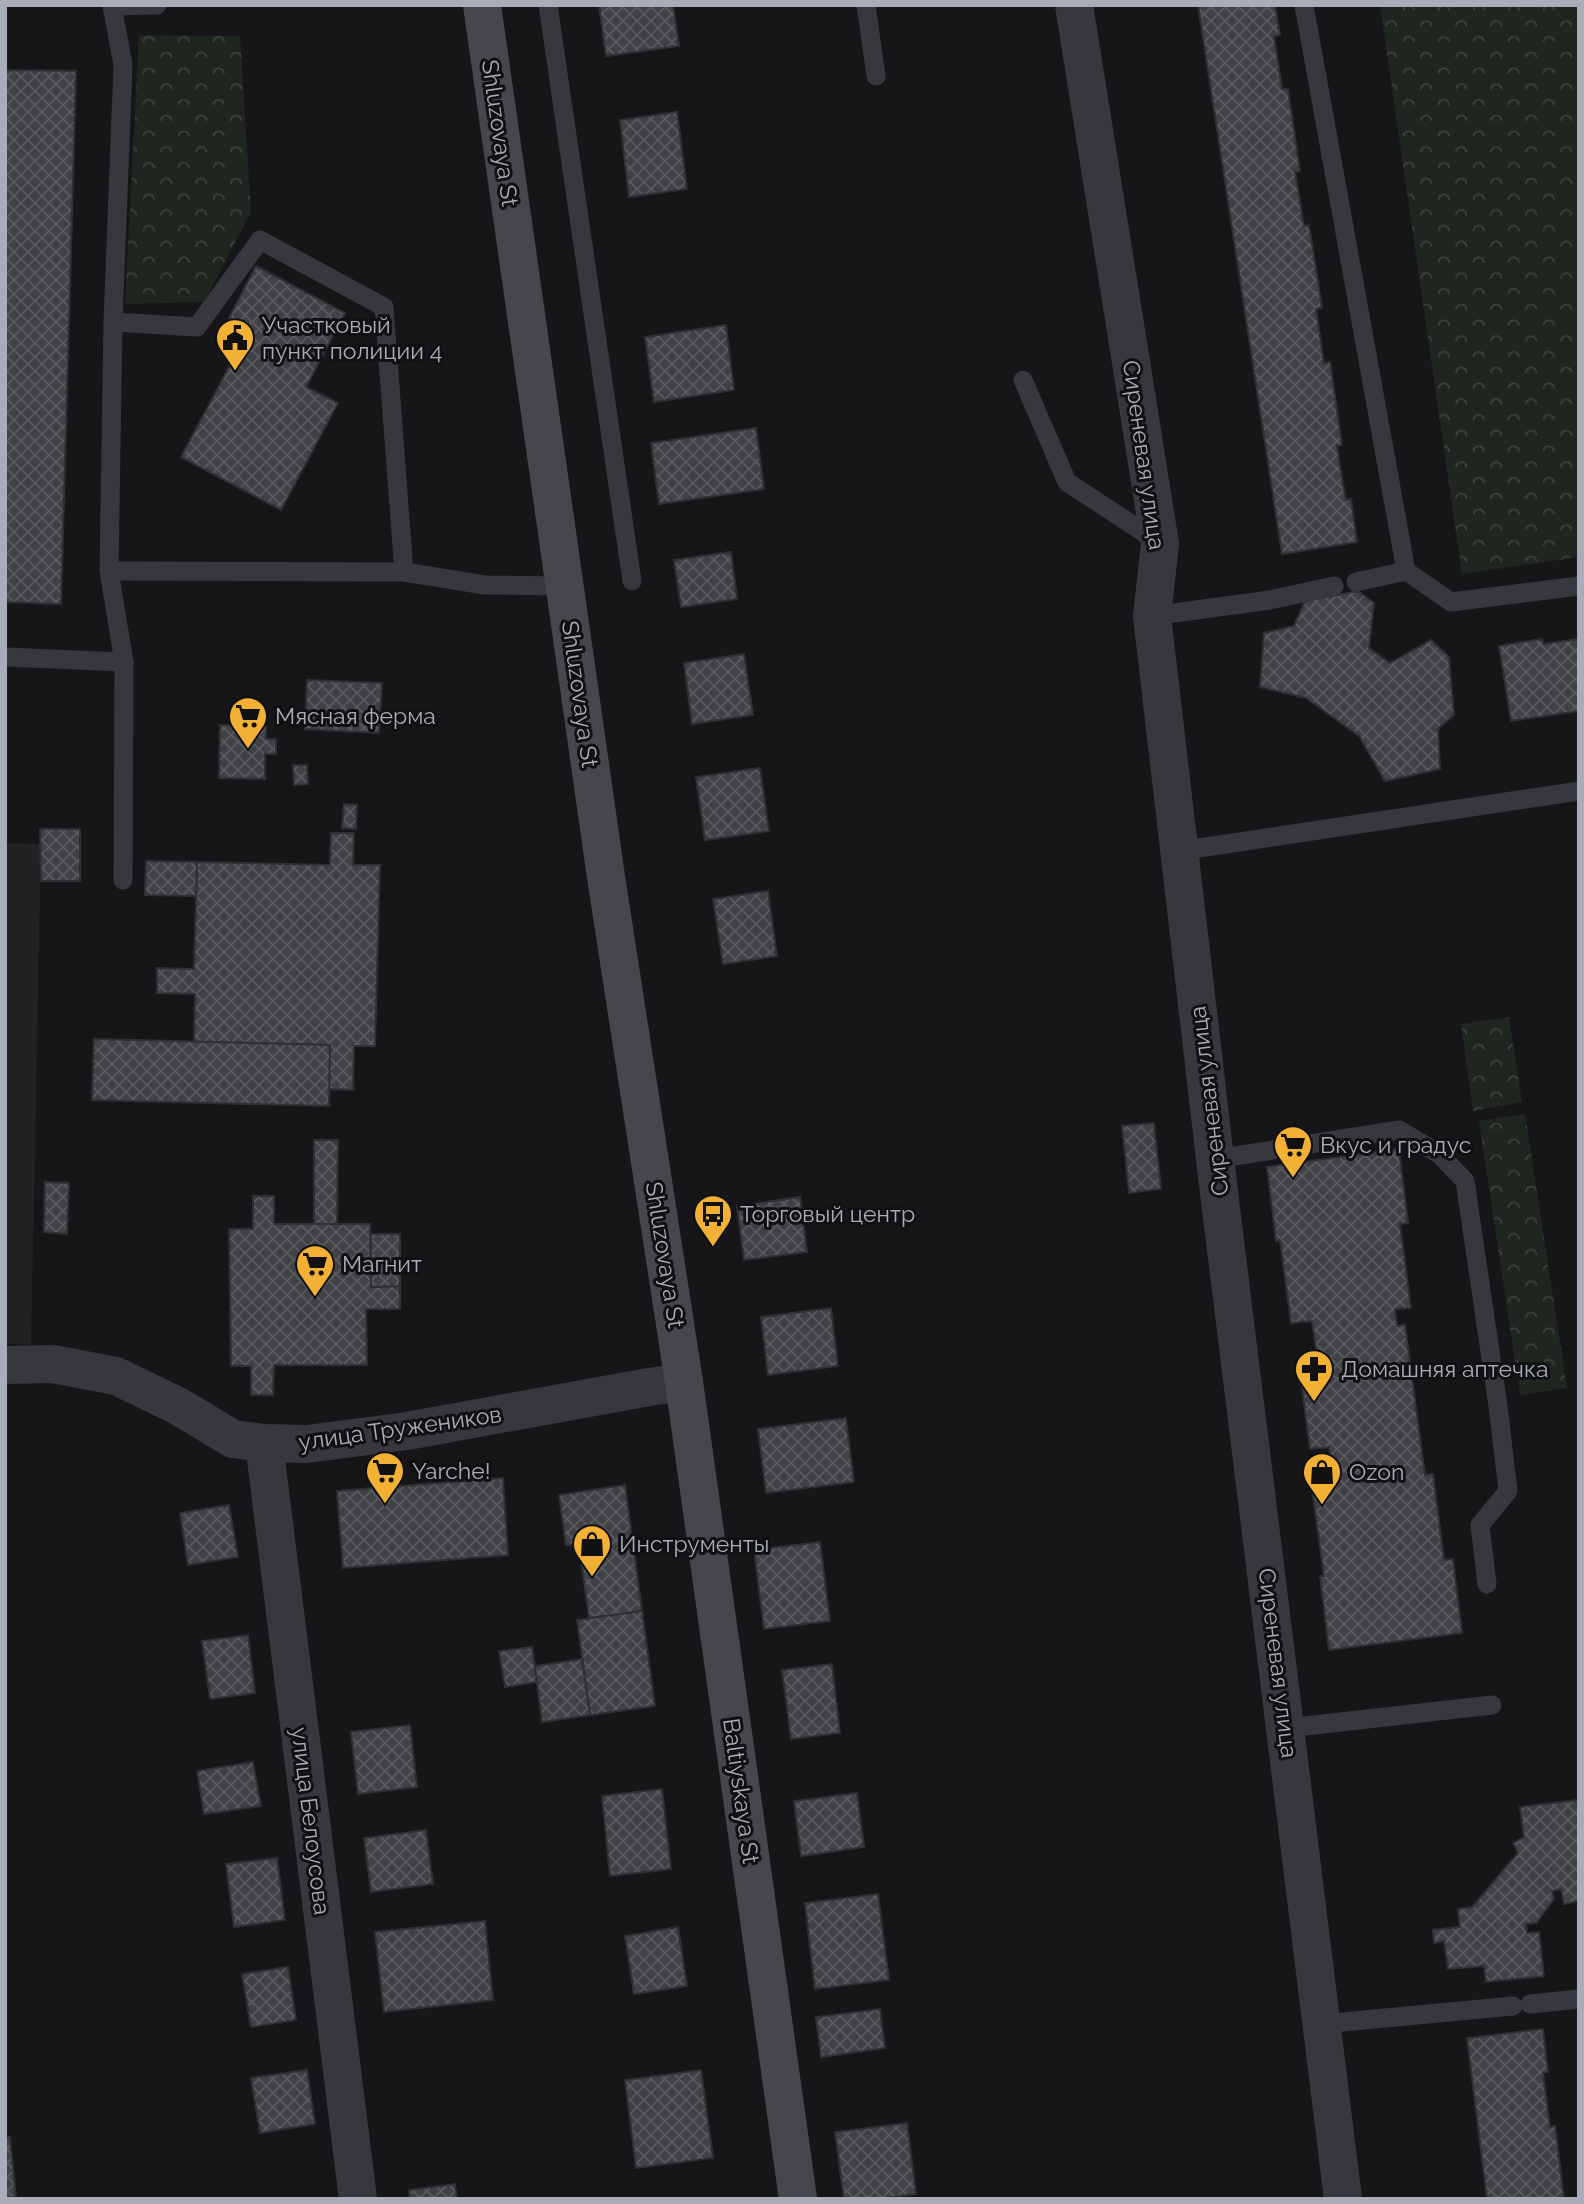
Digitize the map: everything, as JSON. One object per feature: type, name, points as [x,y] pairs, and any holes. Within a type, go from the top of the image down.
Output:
[{"type":"main road","name":"Shluzovaya St","points":[[482,5],[604,863],[684,1382]]},
{"type":"main road","name":"Baltiyskaya St","points":[[684,1382],[798,2199]]},
{"type":"street","name":"Сиреневая улица","points":[[1074,5],[1160,544],[1152,616],[1178,851],[1343,2199]]},
{"type":"street","name":"улица Тружеников","points":[[5,1365],[53,1364],[116,1376],[178,1406],[233,1439],[264,1443],[307,1444],[407,1431],[684,1382]]},
{"type":"street","name":"улица Белоусова","points":[[264,1443],[358,2199]]},
{"type":"lane","points":[[123,880],[124,662],[109,571],[113,322],[123,65],[112,6],[157,5]]},
{"type":"lane","points":[[548,5],[632,581]]},
{"type":"lane","points":[[866,5],[876,76]]},
{"type":"lane","points":[[1304,5],[1406,571],[1451,602],[1579,586]]},
{"type":"lane","points":[[113,322],[198,327],[260,240],[384,307],[404,572]]},
{"type":"lane","points":[[1023,380],[1067,482],[1160,544]]},
{"type":"lane","points":[[109,571],[404,572],[485,585],[565,586]]},
{"type":"lane","points":[[1356,582],[1406,571]]},
{"type":"lane","points":[[1152,616],[1270,600],[1334,586]]},
{"type":"lane","points":[[5,657],[124,662]]},
{"type":"lane","points":[[1178,851],[1579,791]]},
{"type":"lane","points":[[1216,1159],[1399,1130],[1439,1154],[1465,1181],[1508,1491],[1480,1525],[1488,1584]]},
{"type":"lane","points":[[1287,1728],[1492,1705]]},
{"type":"lane","points":[[1321,2024],[1579,1999]]},
{"type":"shaded area","points":[[5,843],[41,844],[31,1345],[5,1344]]},
{"type":"green space","points":[[1380,5],[1579,5],[1579,557],[1462,574]]},
{"type":"green space","points":[[139,35],[240,36],[251,212],[204,302],[125,304]]},
{"type":"green space","points":[[1509,1017],[1522,1102],[1473,1111],[1461,1024]]},
{"type":"green space","points":[[1525,1114],[1567,1388],[1520,1395],[1479,1121]]},
{"type":"building","points":[[599,5],[673,5],[679,46],[606,56]]},
{"type":"building","points":[[1198,5],[1275,5],[1280,35],[1274,36],[1282,89],[1288,89],[1300,171],[1295,172],[1304,226],[1309,225],[1322,308],[1316,309],[1324,363],[1330,362],[1342,445],[1337,446],[1341,473],[1346,500],[1351,499],[1357,542],[1282,554]]},
{"type":"building","points":[[6,70],[76,71],[61,604],[5,602]]},
{"type":"building","points":[[677,112],[687,189],[629,197],[620,120]]},
{"type":"building","points":[[256,266],[345,313],[306,387],[338,403],[281,510],[181,457],[238,350],[218,339]]},
{"type":"building","points":[[726,325],[734,390],[654,402],[645,337]]},
{"type":"building","points":[[756,428],[764,489],[659,504],[651,443]]},
{"type":"building","points":[[731,552],[737,599],[681,607],[674,560]]},
{"type":"building","points":[[1358,591],[1374,603],[1369,648],[1390,663],[1431,640],[1449,657],[1454,715],[1438,729],[1440,769],[1385,781],[1359,736],[1306,698],[1260,687],[1264,633],[1294,626],[1305,601]]},
{"type":"building","points":[[1542,639],[1543,644],[1579,639],[1579,711],[1511,721],[1499,646]]},
{"type":"building","points":[[744,654],[753,715],[692,724],[684,663]]},
{"type":"building","points":[[307,680],[382,683],[379,733],[305,729]]},
{"type":"building","name":"Мясная ферма","points":[[220,725],[266,726],[266,739],[276,739],[276,754],[265,754],[265,779],[219,778]]},
{"type":"building","points":[[293,765],[307,765],[308,784],[294,785]]},
{"type":"building","points":[[760,768],[769,831],[705,840],[696,777]]},
{"type":"building","points":[[344,804],[357,805],[356,829],[342,828]]},
{"type":"building","points":[[40,829],[80,829],[80,881],[41,881]]},
{"type":"building","points":[[331,833],[354,833],[353,865],[380,865],[375,1046],[354,1046],[353,1090],[329,1089],[330,1045],[194,1042],[195,994],[157,993],[157,968],[194,969],[197,862],[330,865]]},
{"type":"building","points":[[146,861],[197,862],[196,896],[145,895]]},
{"type":"building","points":[[768,891],[777,956],[723,964],[713,899]]},
{"type":"building","points":[[94,1039],[330,1045],[329,1106],[92,1100]]},
{"type":"building","points":[[1154,1123],[1161,1189],[1129,1193],[1122,1126]]},
{"type":"building","points":[[314,1140],[338,1140],[337,1224],[314,1224]]},
{"type":"building","points":[[1399,1149],[1408,1223],[1400,1224],[1411,1308],[1395,1309],[1397,1326],[1405,1325],[1425,1475],[1433,1474],[1444,1560],[1453,1559],[1462,1633],[1329,1650],[1320,1576],[1324,1576],[1312,1488],[1334,1486],[1329,1447],[1310,1449],[1298,1358],[1317,1355],[1312,1321],[1291,1323],[1280,1240],[1276,1241],[1267,1167]]},
{"type":"building","points":[[45,1182],[69,1183],[67,1234],[44,1232]]},
{"type":"building","name":"Магнит","points":[[253,1196],[274,1196],[274,1224],[370,1224],[371,1287],[400,1286],[400,1309],[366,1309],[367,1365],[274,1365],[273,1395],[251,1395],[251,1366],[231,1366],[229,1229],[253,1229]]},
{"type":"building","points":[[800,1197],[807,1252],[744,1260],[737,1206]]},
{"type":"building","points":[[371,1234],[400,1234],[400,1286],[371,1287]]},
{"type":"building","points":[[831,1308],[838,1366],[768,1375],[761,1317]]},
{"type":"building","points":[[846,1418],[854,1482],[766,1493],[758,1429]]},
{"type":"building","points":[[503,1478],[508,1555],[343,1568],[337,1491]]},
{"type":"building","points":[[625,1485],[642,1611],[589,1618],[579,1544],[566,1545],[559,1495]]},
{"type":"building","points":[[229,1505],[238,1557],[188,1565],[180,1513]]},
{"type":"building","points":[[820,1542],[830,1621],[764,1629],[754,1550]]},
{"type":"building","points":[[642,1611],[655,1706],[590,1715],[577,1620]]},
{"type":"building","points":[[248,1635],[255,1693],[210,1699],[202,1641]]},
{"type":"building","points":[[532,1647],[537,1682],[505,1687],[499,1651]]},
{"type":"building","points":[[582,1659],[590,1715],[542,1722],[535,1666]]},
{"type":"building","points":[[832,1664],[840,1733],[791,1739],[782,1670]]},
{"type":"building","points":[[410,1725],[417,1787],[358,1794],[351,1732]]},
{"type":"building","points":[[253,1762],[261,1806],[204,1814],[197,1771]]},
{"type":"building","points":[[662,1789],[671,1869],[610,1876],[602,1796]]},
{"type":"building","points":[[857,1793],[864,1847],[801,1856],[794,1801]]},
{"type":"building","points":[[1579,1800],[1579,1901],[1564,1904],[1561,1889],[1552,1891],[1554,1899],[1536,1923],[1526,1924],[1527,1933],[1539,1932],[1544,1976],[1486,1982],[1484,1966],[1448,1969],[1444,1941],[1434,1943],[1433,1930],[1460,1927],[1458,1909],[1472,1907],[1518,1853],[1513,1843],[1524,1837],[1520,1807]]},
{"type":"building","points":[[426,1830],[433,1884],[371,1892],[364,1838]]},
{"type":"building","points":[[277,1858],[285,1920],[234,1927],[226,1864]]},
{"type":"building","points":[[878,1894],[889,1980],[815,1989],[805,1903]]},
{"type":"building","points":[[485,1921],[493,2000],[384,2012],[375,1932]]},
{"type":"building","points":[[678,1927],[687,1986],[634,1994],[625,1936]]},
{"type":"building","points":[[288,1967],[296,2020],[251,2027],[242,1974]]},
{"type":"building","points":[[880,2009],[885,2048],[821,2057],[816,2017]]},
{"type":"building","points":[[1543,2029],[1548,2072],[1543,2073],[1550,2127],[1555,2126],[1564,2199],[1487,2199],[1467,2038]]},
{"type":"building","points":[[307,2070],[315,2124],[260,2133],[251,2078]]},
{"type":"building","points":[[701,2070],[713,2158],[636,2168],[625,2080]]},
{"type":"building","points":[[907,2123],[916,2194],[878,2199],[844,2199],[835,2132]]},
{"type":"building","points":[[10,2137],[16,2197],[5,2198],[5,2138]]},
{"type":"building","points":[[455,2184],[457,2199],[410,2199],[409,2190]]},
{"type":"place","name":"Участковый пункт полиции 4","points":[[235,372]]},
{"type":"place","name":"Мясная ферма","points":[[248,750]]},
{"type":"place","name":"Вкус и градус","points":[[1293,1179]]},
{"type":"place","name":"Торговый центр","points":[[713,1248]]},
{"type":"place","name":"Магнит","points":[[315,1298]]},
{"type":"place","name":"Домашняя аптечка","points":[[1314,1403]]},
{"type":"place","name":"Yarche!","points":[[385,1505]]},
{"type":"place","name":"Ozon","points":[[1322,1506]]},
{"type":"place","name":"Инструменты","points":[[592,1578]]}]
